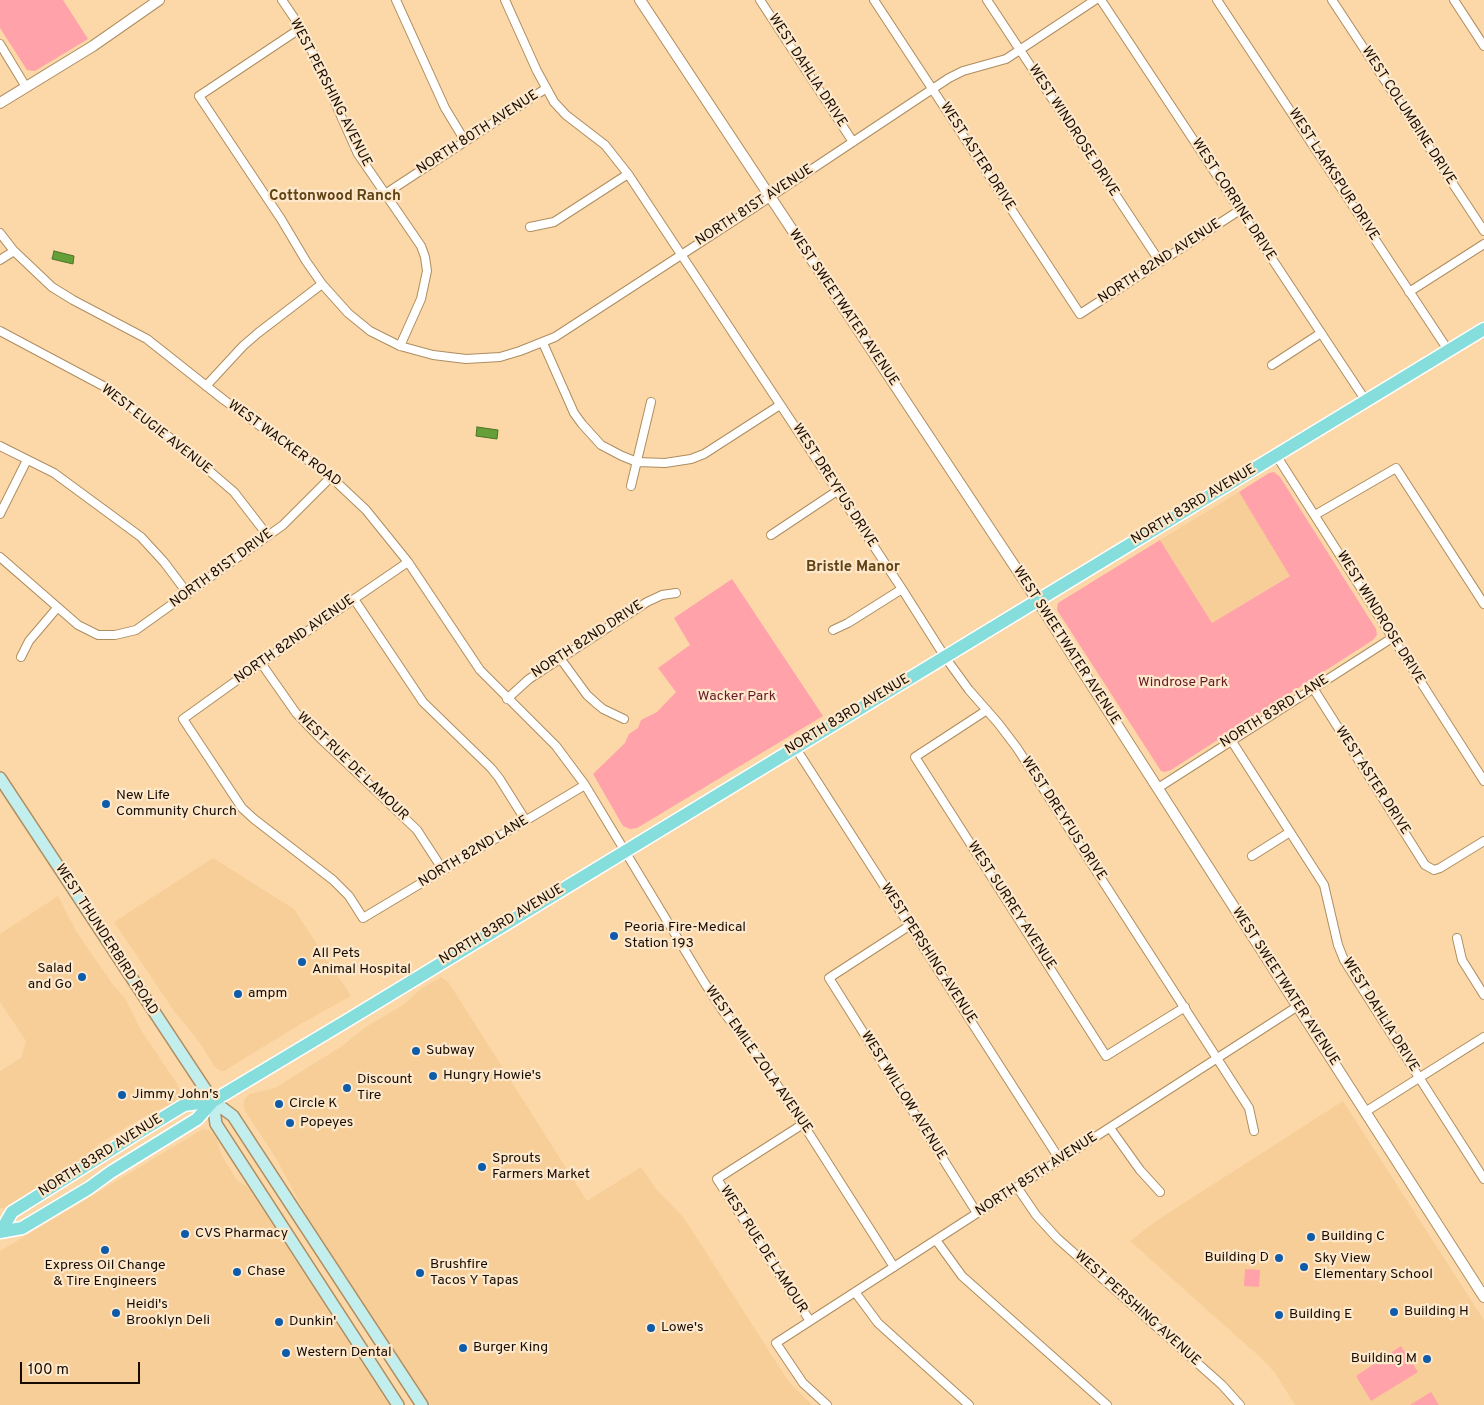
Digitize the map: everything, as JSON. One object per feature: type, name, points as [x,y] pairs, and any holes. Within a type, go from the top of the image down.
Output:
[{"type":"main road","name":"NORTH 83RD AVENUE","points":[[0,1231],[22,1228],[89,1188],[111,1172],[197,1119],[212,1101],[1484,329]]},
{"type":"main road","name":"WEST THUNDERBIRD ROAD","points":[[0,778],[212,1101],[233,1116],[422,1405]]},
{"type":"main road","name":"NORTH 83RD AVENUE","points":[[0,1231],[12,1212],[145,1128],[184,1105],[212,1101]]},
{"type":"main road","name":"WEST THUNDERBIRD ROAD","points":[[212,1101],[216,1124],[398,1405]]},
{"type":"street","points":[[0,103],[92,46],[159,0]]},
{"type":"street","name":"WEST PERSHING AVENUE","points":[[282,0],[301,28],[358,154],[421,246],[427,271],[421,299],[400,346]]},
{"type":"street","points":[[396,0],[446,108],[465,141]]},
{"type":"street","name":"WEST DREYFUS DRIVE","points":[[505,0],[546,89],[554,102],[566,115],[605,145],[628,174],[945,657],[1017,748],[1185,1007],[1248,1108],[1254,1131]]},
{"type":"street","name":"WEST SWEETWATER AVENUE","points":[[640,0],[1037,600],[1484,1297]]},
{"type":"street","name":"WEST DAHLIA DRIVE","points":[[760,0],[853,142]]},
{"type":"street","name":"WEST ASTER DRIVE","points":[[874,0],[1080,314]]},
{"type":"street","name":"WEST WINDROSE DRIVE","points":[[987,0],[1160,262]]},
{"type":"street","name":"NORTH 81ST AVENUE","points":[[400,346],[433,355],[466,360],[500,357],[543,343],[569,328],[933,88],[963,71],[1006,59],[1095,0]]},
{"type":"street","name":"WEST CORRINE DRIVE","points":[[1101,0],[1366,401]]},
{"type":"street","name":"WEST LARKSPUR DRIVE","points":[[1217,0],[1448,350]]},
{"type":"street","name":"WEST COLUMBINE DRIVE","points":[[1332,0],[1484,231]]},
{"type":"street","points":[[1454,0],[1484,46]]},
{"type":"street","points":[[301,28],[199,96],[322,284],[348,313],[359,322],[384,339],[400,346]]},
{"type":"street","points":[[0,44],[26,87]]},
{"type":"street","name":"NORTH 80TH AVENUE","points":[[385,194],[546,89]]},
{"type":"street","points":[[530,227],[554,222],[628,174]]},
{"type":"street","name":"NORTH 82ND AVENUE","points":[[1080,314],[1240,210]]},
{"type":"street","name":"WEST WACKER ROAD","points":[[0,233],[14,251],[52,287],[147,339],[206,386],[331,477],[366,510],[408,562],[471,660],[489,681],[556,746],[585,785],[626,850]]},
{"type":"street","points":[[1410,292],[1484,244]]},
{"type":"street","points":[[0,260],[14,251]]},
{"type":"street","points":[[206,386],[258,332],[322,284]]},
{"type":"street","name":"WEST EUGIE AVENUE","points":[[0,331],[107,388],[179,445],[234,492],[268,536]]},
{"type":"street","points":[[1272,366],[1321,333]]},
{"type":"street","points":[[543,343],[574,413],[582,424],[601,445],[637,462],[665,464],[691,459],[704,454],[780,405]]},
{"type":"street","points":[[631,486],[651,402]]},
{"type":"street","points":[[0,446],[54,473],[141,537],[164,562],[188,594]]},
{"type":"street","name":"WEST WINDROSE DRIVE","points":[[1276,455],[1484,781]]},
{"type":"street","points":[[0,514],[28,460]]},
{"type":"street","points":[[1315,515],[1396,468],[1484,604]]},
{"type":"street","name":"NORTH 81ST DRIVE","points":[[57,608],[78,625],[98,634],[115,635],[136,630],[283,525],[331,477]]},
{"type":"street","points":[[771,535],[837,492]]},
{"type":"street","points":[[0,557],[57,608],[30,641],[21,657]]},
{"type":"street","name":"NORTH 82ND AVENUE","points":[[363,918],[349,896],[333,880],[242,808],[183,719],[261,662],[408,562]]},
{"type":"street","points":[[833,630],[902,589]]},
{"type":"street","name":"NORTH 82ND DRIVE","points":[[507,699],[529,679],[647,602],[662,595],[676,593]]},
{"type":"street","points":[[354,599],[423,702],[491,768],[526,821]]},
{"type":"street","name":"NORTH 83RD LANE","points":[[1158,788],[1392,638]]},
{"type":"street","points":[[560,658],[587,695],[603,709],[624,719]]},
{"type":"street","name":"WEST RUE DE LAMOUR","points":[[261,662],[296,713],[417,830],[443,870]]},
{"type":"street","name":"WEST ASTER DRIVE","points":[[1313,688],[1425,865],[1434,870],[1440,868],[1484,841]]},
{"type":"street","name":"WEST SURREY AVENUE","points":[[987,710],[915,756],[1106,1056],[1185,1007]]},
{"type":"street","name":"WEST DAHLIA DRIVE","points":[[1231,740],[1324,885],[1338,945],[1344,960],[1484,1179]]},
{"type":"street","name":"WEST PERSHING AVENUE","points":[[795,748],[1060,1160]]},
{"type":"street","name":"NORTH 82ND LANE","points":[[363,918],[585,785]]},
{"type":"street","points":[[1252,856],[1290,832]]},
{"type":"street","name":"WEST EMILE ZOLA AVENUE","points":[[626,850],[704,982],[767,1070],[894,1267]]},
{"type":"street","name":"WEST WILLOW AVENUE","points":[[909,926],[829,978],[977,1213]]},
{"type":"street","points":[[1457,938],[1462,960],[1484,995]]},
{"type":"street","name":"NORTH 85TH AVENUE","points":[[827,1405],[803,1383],[776,1343],[1298,1006]]},
{"type":"street","points":[[1365,1112],[1484,1036]]},
{"type":"street","name":"WEST RUE DE LAMOUR","points":[[803,1124],[717,1179],[810,1321]]},
{"type":"street","points":[[1110,1128],[1140,1170],[1160,1192]]},
{"type":"street","name":"WEST PERSHING AVENUE","points":[[1017,1187],[1036,1215],[1057,1238],[1222,1385],[1240,1405]]},
{"type":"street","points":[[936,1240],[962,1276],[1107,1405]]},
{"type":"street","points":[[856,1292],[878,1323],[969,1405]]},
{"type":"shaded area","points":[[54,251],[74,256],[73,264],[52,259]]},
{"type":"shaded area","points":[[477,427],[498,430],[497,439],[476,436]]},
{"type":"shaded area","points":[[1239,492],[1291,575],[1212,623],[1160,540]]},
{"type":"shaded area","points":[[213,858],[294,909],[351,996],[304,1022],[224,1071],[215,1067],[199,1042],[174,1011],[114,922]]},
{"type":"shaded area","points":[[58,896],[76,931],[113,985],[125,998],[141,1030],[178,1085],[180,1095],[176,1102],[149,1114],[100,1143],[81,1160],[4,1208],[0,1208],[0,1071],[21,1058],[26,1041],[0,1002],[0,934]]},
{"type":"shaded area","points":[[441,977],[449,983],[587,1201],[641,1167],[656,1189],[684,1218],[789,1382],[812,1405],[430,1405],[306,1215],[277,1160],[245,1111],[243,1104],[249,1094],[275,1088],[342,1046],[367,1026],[403,1005],[422,988]]},
{"type":"shaded area","name":"Sky View Elementary School","points":[[1343,1101],[1484,1320],[1484,1405],[1295,1405],[1275,1373],[1262,1359],[1130,1241],[1156,1221]]},
{"type":"shaded area","points":[[203,1129],[209,1130],[216,1137],[222,1156],[237,1180],[248,1187],[389,1405],[0,1405],[0,1251]]},
{"type":"green space","points":[[0,0],[63,0],[88,39],[35,71],[27,70],[0,28]]},
{"type":"green space","name":"Windrose Park","points":[[1274,472],[1280,477],[1376,629],[1377,635],[1373,640],[1171,770],[1161,771],[1057,610],[1058,603],[1160,540],[1212,623],[1290,576],[1239,492],[1269,473]]},
{"type":"green space","name":"Wacker Park","points":[[732,579],[823,716],[637,828],[630,829],[623,826],[593,774],[625,743],[629,734],[638,728],[641,720],[657,712],[676,692],[658,668],[690,645],[674,618]]},
{"type":"green space","points":[[1245,1269],[1260,1270],[1259,1287],[1244,1286]]},
{"type":"green space","points":[[1401,1346],[1418,1372],[1371,1401],[1356,1376]]},
{"type":"green space","points":[[1431,1392],[1439,1405],[1410,1405]]},
{"type":"place","name":"New Life Community Church","points":[[106,804]]},
{"type":"place","name":"Peoria Fire-Medical Station 193","points":[[614,936]]},
{"type":"place","name":"All Pets Animal Hospital","points":[[302,962]]},
{"type":"place","name":"Salad and Go","points":[[82,977]]},
{"type":"place","name":"ampm","points":[[238,994]]},
{"type":"place","name":"Subway","points":[[416,1051]]},
{"type":"place","name":"Hungry Howie's","points":[[433,1076]]},
{"type":"place","name":"Discount Tire","points":[[347,1088]]},
{"type":"place","name":"Jimmy John's","points":[[122,1095]]},
{"type":"place","name":"Circle K","points":[[279,1104]]},
{"type":"place","name":"Popeyes","points":[[290,1123]]},
{"type":"place","name":"Sprouts Farmers Market","points":[[482,1167]]},
{"type":"place","name":"CVS Pharmacy","points":[[185,1234]]},
{"type":"place","name":"Building C","points":[[1311,1237]]},
{"type":"place","name":"Express Oil Change & Tire Engineers","points":[[105,1250]]},
{"type":"place","name":"Building D","points":[[1279,1258]]},
{"type":"place","name":"Sky View Elementary School","points":[[1304,1267]]},
{"type":"place","name":"Chase","points":[[237,1272]]},
{"type":"place","name":"Brushfire Tacos Y Tapas","points":[[420,1273]]},
{"type":"place","name":"Building H","points":[[1394,1312]]},
{"type":"place","name":"Heidi's Brooklyn Deli","points":[[116,1313]]},
{"type":"place","name":"Building E","points":[[1279,1315]]},
{"type":"place","name":"Dunkin'","points":[[279,1322]]},
{"type":"place","name":"Lowe's","points":[[651,1328]]},
{"type":"place","name":"Burger King","points":[[463,1348]]},
{"type":"place","name":"Western Dental","points":[[286,1353]]},
{"type":"place","name":"Building M","points":[[1427,1359]]},
{"type":"district","name":"Cottonwood Ranch","points":[[335,197]]},
{"type":"district","name":"Bristle Manor","points":[[853,568]]}]
